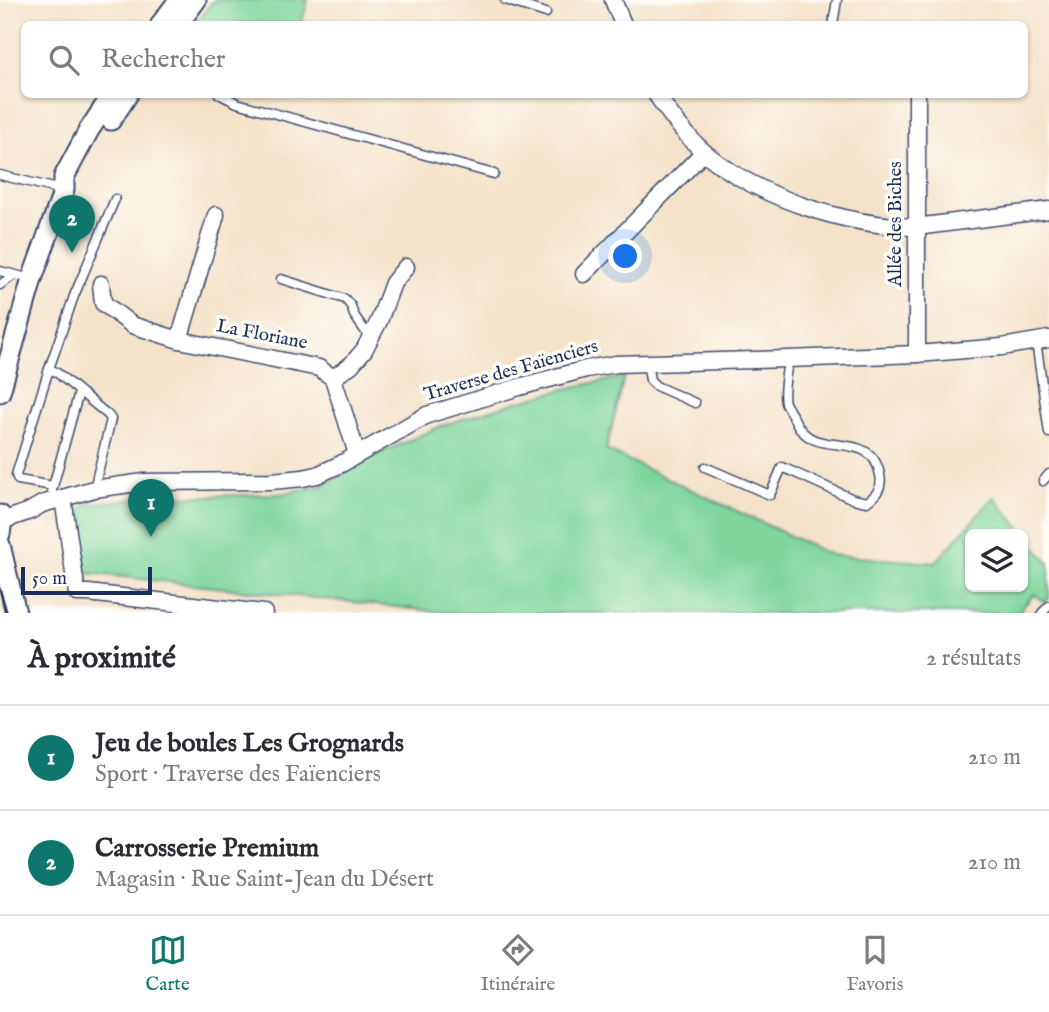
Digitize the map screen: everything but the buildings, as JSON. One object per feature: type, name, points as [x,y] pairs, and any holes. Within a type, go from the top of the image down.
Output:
[{"type":"street","points":[[163,21],[179,0]]},
{"type":"street","points":[[180,21],[196,0]]},
{"type":"street","points":[[616,1],[622,21]]},
{"type":"street","points":[[0,392],[23,277],[64,190],[64,177],[89,130],[110,98]]},
{"type":"street","points":[[64,190],[75,181],[125,98]]},
{"type":"street","points":[[659,98],[671,116],[704,152],[734,173],[810,209],[848,220],[916,227],[1049,210]]},
{"type":"street","name":"Allée des Biches","points":[[917,98],[917,354]]},
{"type":"street","points":[[584,274],[704,152]]},
{"type":"street","points":[[179,340],[215,215]]},
{"type":"street","points":[[357,454],[333,378],[351,365],[364,350],[379,321],[393,283],[405,267]]},
{"type":"street","name":"La Floriane","points":[[101,284],[103,303],[132,325],[179,340],[319,368],[333,378]]},
{"type":"street","name":"Traverse des Faïenciers","points":[[0,520],[30,512],[52,497],[94,489],[144,482],[271,481],[317,475],[428,415],[460,403],[586,369],[647,362],[917,354],[1002,347],[1043,340]]},
{"type":"street","points":[[52,497],[77,593],[264,613]]},
{"type":"street","points":[[0,545],[16,613]]},
{"type":"lane","points":[[505,0],[546,13]]},
{"type":"lane","points":[[834,21],[837,0]]},
{"type":"lane","points":[[227,98],[494,174]]},
{"type":"lane","points":[[0,175],[64,190]]},
{"type":"lane","points":[[79,392],[52,497],[18,480],[16,475],[74,296],[115,199]]},
{"type":"lane","points":[[0,271],[23,277]]},
{"type":"lane","points":[[0,285],[23,277]]},
{"type":"lane","points":[[281,279],[345,299],[370,338]]},
{"type":"lane","points":[[1043,340],[1049,433]]},
{"type":"lane","points":[[705,467],[770,495],[782,467],[853,499],[867,502],[877,494],[881,481],[875,457],[863,450],[811,439],[802,431],[786,404],[788,359]]},
{"type":"lane","points":[[647,362],[650,380],[656,386],[695,403]]},
{"type":"lane","points":[[49,369],[111,419],[94,489]]},
{"type":"lane","points":[[1042,613],[1049,606]]},
{"type":"green space","points":[[214,0],[308,0],[302,21],[197,21]]},
{"type":"green space","points":[[624,377],[606,450],[831,555],[935,563],[965,529],[965,592],[1028,592],[1028,538],[1049,563],[1049,598],[1045,603],[1034,594],[1018,613],[451,613],[87,573],[78,560],[78,514],[85,505],[142,498],[279,494],[322,486],[379,454],[441,426],[516,402]]},
{"type":"green space","points":[[994,497],[1021,529],[965,529]]},
{"type":"tram line","points":[[0,589],[7,613]]},
{"type":"place","name":"Carrosserie Premium","points":[[72,253]]},
{"type":"place","name":"Jeu de boules Les Grognards","points":[[151,537]]}]
